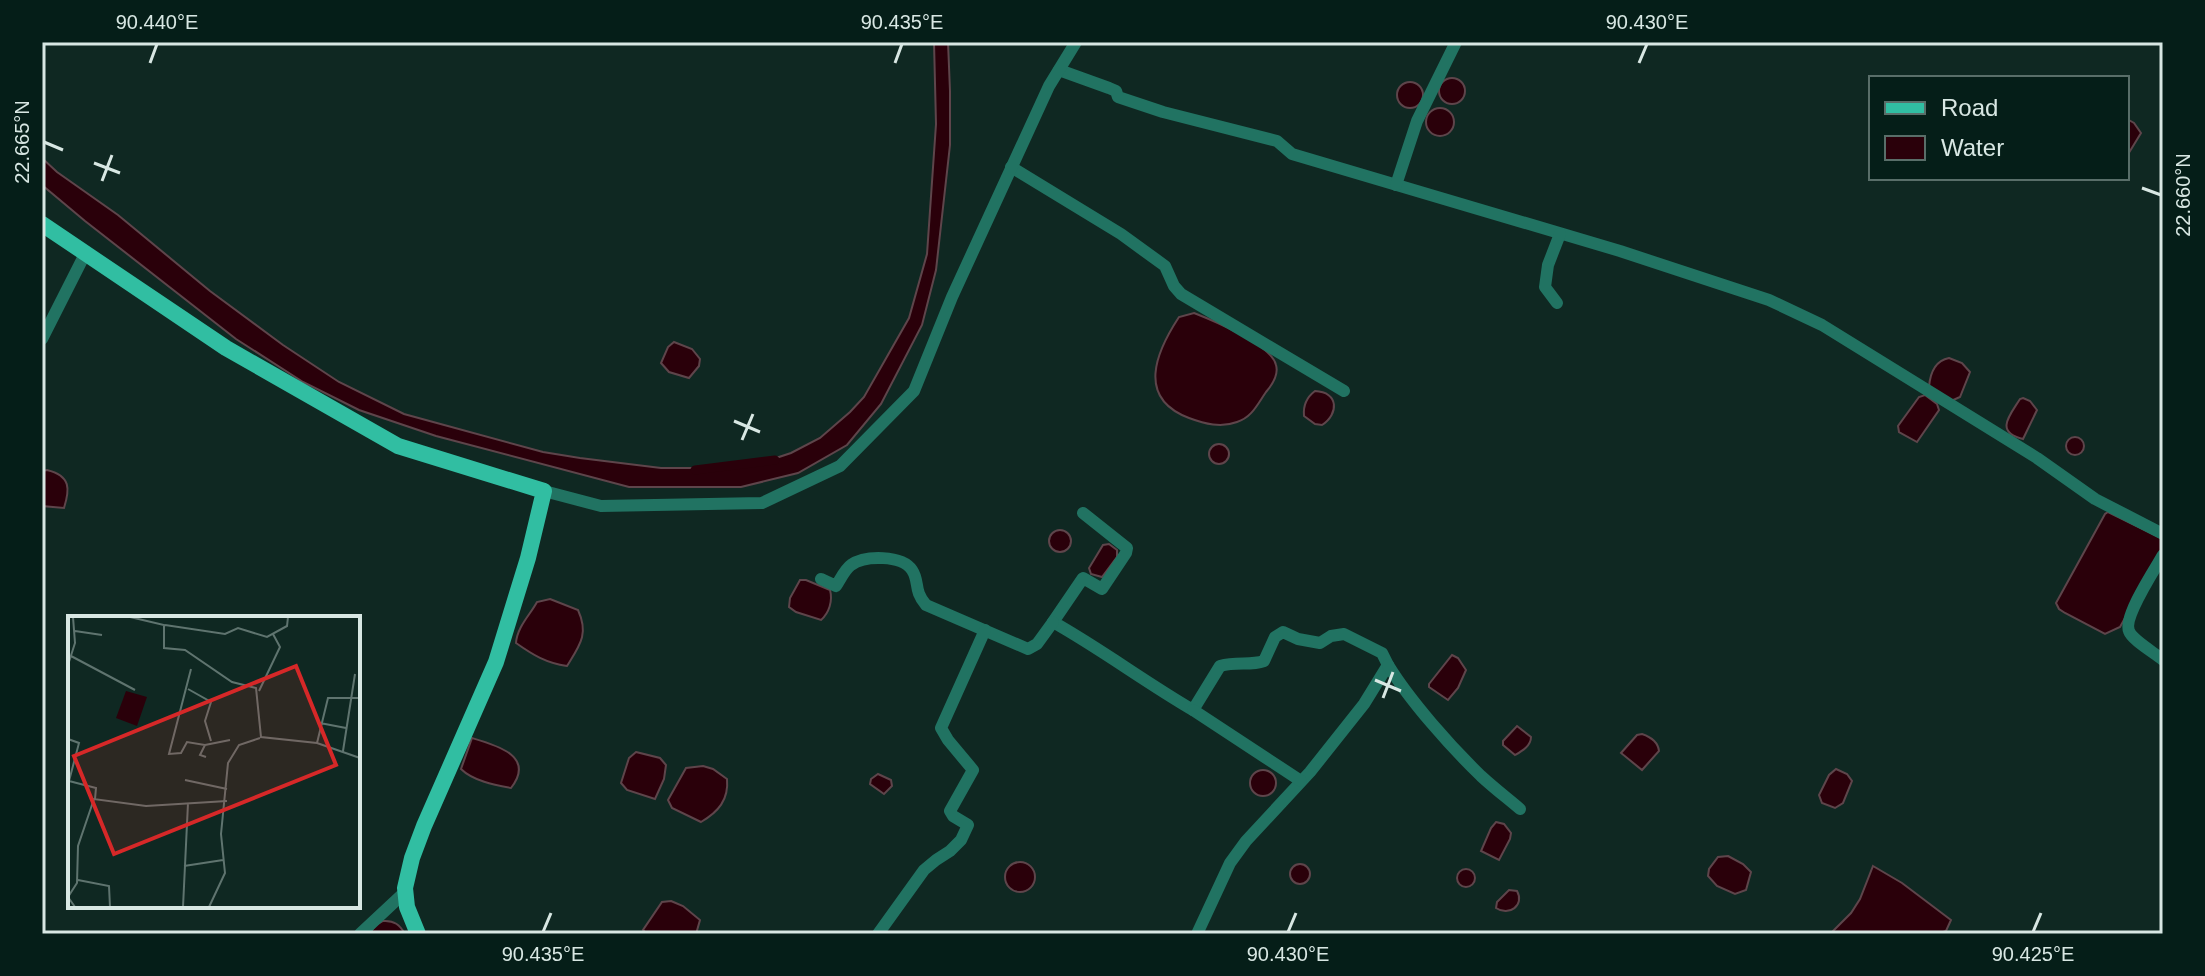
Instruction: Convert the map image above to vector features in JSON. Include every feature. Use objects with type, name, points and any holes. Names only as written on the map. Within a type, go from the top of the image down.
[{"type":"main road","points":[[42,224],[226,348],[398,446],[544,491],[528,558],[496,662],[412,858],[405,892],[407,907],[418,934]]},
{"type":"street","points":[[544,491],[601,506],[762,503],[840,466],[914,391],[952,297],[1011,167],[1049,86],[1076,42]]},
{"type":"street","points":[[1396,185],[1417,121],[1456,42]]},
{"type":"street","points":[[1059,70],[1116,91],[1118,97],[1163,112],[1277,141],[1292,154],[1620,251],[1769,300],[1822,325],[2037,458],[2095,499],[2163,534]]},
{"type":"street","points":[[1011,167],[1121,234],[1165,266],[1181,294],[1344,391]]},
{"type":"street","points":[[1557,303],[1545,287],[1548,265],[1560,234]]},
{"type":"street","points":[[42,339],[85,254]]},
{"type":"street","points":[[821,579],[836,586],[850,565],[872,558],[901,560],[912,569],[918,596],[926,605],[1028,649],[1037,644],[1083,578],[1102,589],[1126,553],[1127,548],[1083,513]]},
{"type":"street","points":[[2163,555],[2128,624],[2130,634],[2163,660]]},
{"type":"street","points":[[1053,622],[1094,645],[1301,781]]},
{"type":"street","points":[[878,934],[924,870],[961,840],[968,825],[950,811],[973,770],[941,728],[985,630]]},
{"type":"street","points":[[1193,710],[1220,666],[1264,661],[1275,637],[1283,632],[1298,639],[1320,643],[1331,636],[1344,634],[1382,653],[1398,682],[1448,740],[1481,776],[1520,809]]},
{"type":"street","points":[[1197,934],[1230,863],[1364,704],[1388,665]]},
{"type":"street","points":[[360,934],[405,892]]},
{"type":"water","points":[[934,42],[948,42],[950,145],[936,270],[922,325],[881,404],[847,445],[798,473],[741,487],[629,487],[436,436],[359,410],[303,382],[236,339],[42,185],[42,158],[283,345],[339,382],[404,414],[543,452],[580,458],[661,468],[755,465],[791,453],[820,438],[850,412],[864,397],[909,318],[927,254],[936,124]]},
{"type":"water","points":[[1452,78],[1461,82],[1465,91],[1461,100],[1452,104],[1443,100],[1439,91],[1443,82]]},
{"type":"water","points":[[1410,82],[1419,86],[1423,95],[1419,104],[1410,108],[1401,104],[1397,95],[1401,86]]},
{"type":"water","points":[[1440,108],[1450,112],[1454,122],[1450,132],[1440,136],[1430,132],[1426,122],[1430,112]]},
{"type":"water","points":[[2129,120],[2141,133],[2129,153]]},
{"type":"water","points":[[1194,313],[1253,342],[1272,357],[1276,365],[1276,376],[1271,386],[1242,420],[1225,425],[1189,418],[1172,409],[1162,399],[1156,386],[1158,359],[1163,345],[1179,317]]},
{"type":"water","points":[[674,342],[692,349],[700,359],[699,366],[689,378],[669,372],[661,363],[668,347]]},
{"type":"water","points":[[1949,358],[1962,363],[1970,372],[1960,397],[1951,401],[1929,387],[1934,369]]},
{"type":"water","points":[[1315,391],[1329,395],[1334,404],[1334,410],[1322,425],[1304,416],[1306,402]]},
{"type":"water","points":[[1925,395],[1937,404],[1939,410],[1917,442],[1899,432],[1898,426],[1919,397]]},
{"type":"water","points":[[2023,398],[2037,410],[2023,439],[2009,432],[2007,422]]},
{"type":"water","points":[[2075,437],[2084,446],[2075,455],[2066,446]]},
{"type":"water","points":[[1219,444],[1226,447],[1229,454],[1226,461],[1219,464],[1212,461],[1209,454],[1212,447]]},
{"type":"water","points":[[42,471],[61,476],[67,484],[64,508],[42,506]]},
{"type":"water","points":[[2108,512],[2161,538],[2163,550],[2120,627],[2105,634],[2065,613],[2056,603]]},
{"type":"water","points":[[1060,530],[1068,533],[1071,541],[1068,549],[1060,552],[1052,549],[1049,541],[1052,533]]},
{"type":"water","points":[[1109,544],[1117,550],[1117,557],[1102,577],[1091,574],[1089,568],[1103,545]]},
{"type":"water","points":[[800,580],[830,590],[830,606],[821,620],[789,607],[790,598]]},
{"type":"water","points":[[550,599],[578,610],[581,618],[582,639],[567,666],[540,658],[516,643],[521,626],[537,602]]},
{"type":"water","points":[[1452,655],[1466,670],[1458,688],[1448,700],[1429,684]]},
{"type":"water","points":[[1517,726],[1531,740],[1515,755],[1503,745],[1503,741]]},
{"type":"water","points":[[1637,735],[1654,740],[1659,751],[1642,770],[1621,753]]},
{"type":"water","points":[[472,738],[501,748],[516,760],[519,768],[511,788],[491,784],[461,769]]},
{"type":"water","points":[[636,752],[660,758],[666,765],[664,779],[655,799],[627,790],[621,783],[629,758]]},
{"type":"water","points":[[703,766],[727,779],[727,786],[721,805],[701,822],[672,808],[668,800],[686,768]]},
{"type":"water","points":[[1836,769],[1847,774],[1852,781],[1843,803],[1835,808],[1822,803],[1819,795],[1829,775]]},
{"type":"water","points":[[1263,770],[1272,774],[1276,783],[1272,792],[1263,796],[1254,792],[1250,783],[1254,774]]},
{"type":"water","points":[[878,774],[891,780],[892,786],[884,794],[870,784]]},
{"type":"water","points":[[1496,822],[1504,824],[1511,833],[1499,860],[1481,851]]},
{"type":"water","points":[[1728,856],[1751,872],[1746,890],[1735,894],[1717,886],[1708,876],[1718,857]]},
{"type":"water","points":[[1020,862],[1030,867],[1035,877],[1030,887],[1020,892],[1010,887],[1005,877],[1010,867]]},
{"type":"water","points":[[1300,864],[1307,867],[1310,874],[1307,881],[1300,884],[1293,881],[1290,874],[1293,867]]},
{"type":"water","points":[[1873,866],[1902,883],[1951,920],[1946,931],[1938,934],[1830,934],[1860,899]]},
{"type":"water","points":[[1466,869],[1475,878],[1466,887],[1457,878]]},
{"type":"water","points":[[1509,890],[1517,891],[1517,905],[1506,911],[1496,908],[1497,902]]},
{"type":"water","points":[[671,901],[700,920],[696,934],[647,934],[643,930],[662,902]]},
{"type":"water","points":[[383,921],[396,924],[405,934],[369,934]]},
{"type":"waterway","points":[[695,470],[775,460]]}]
